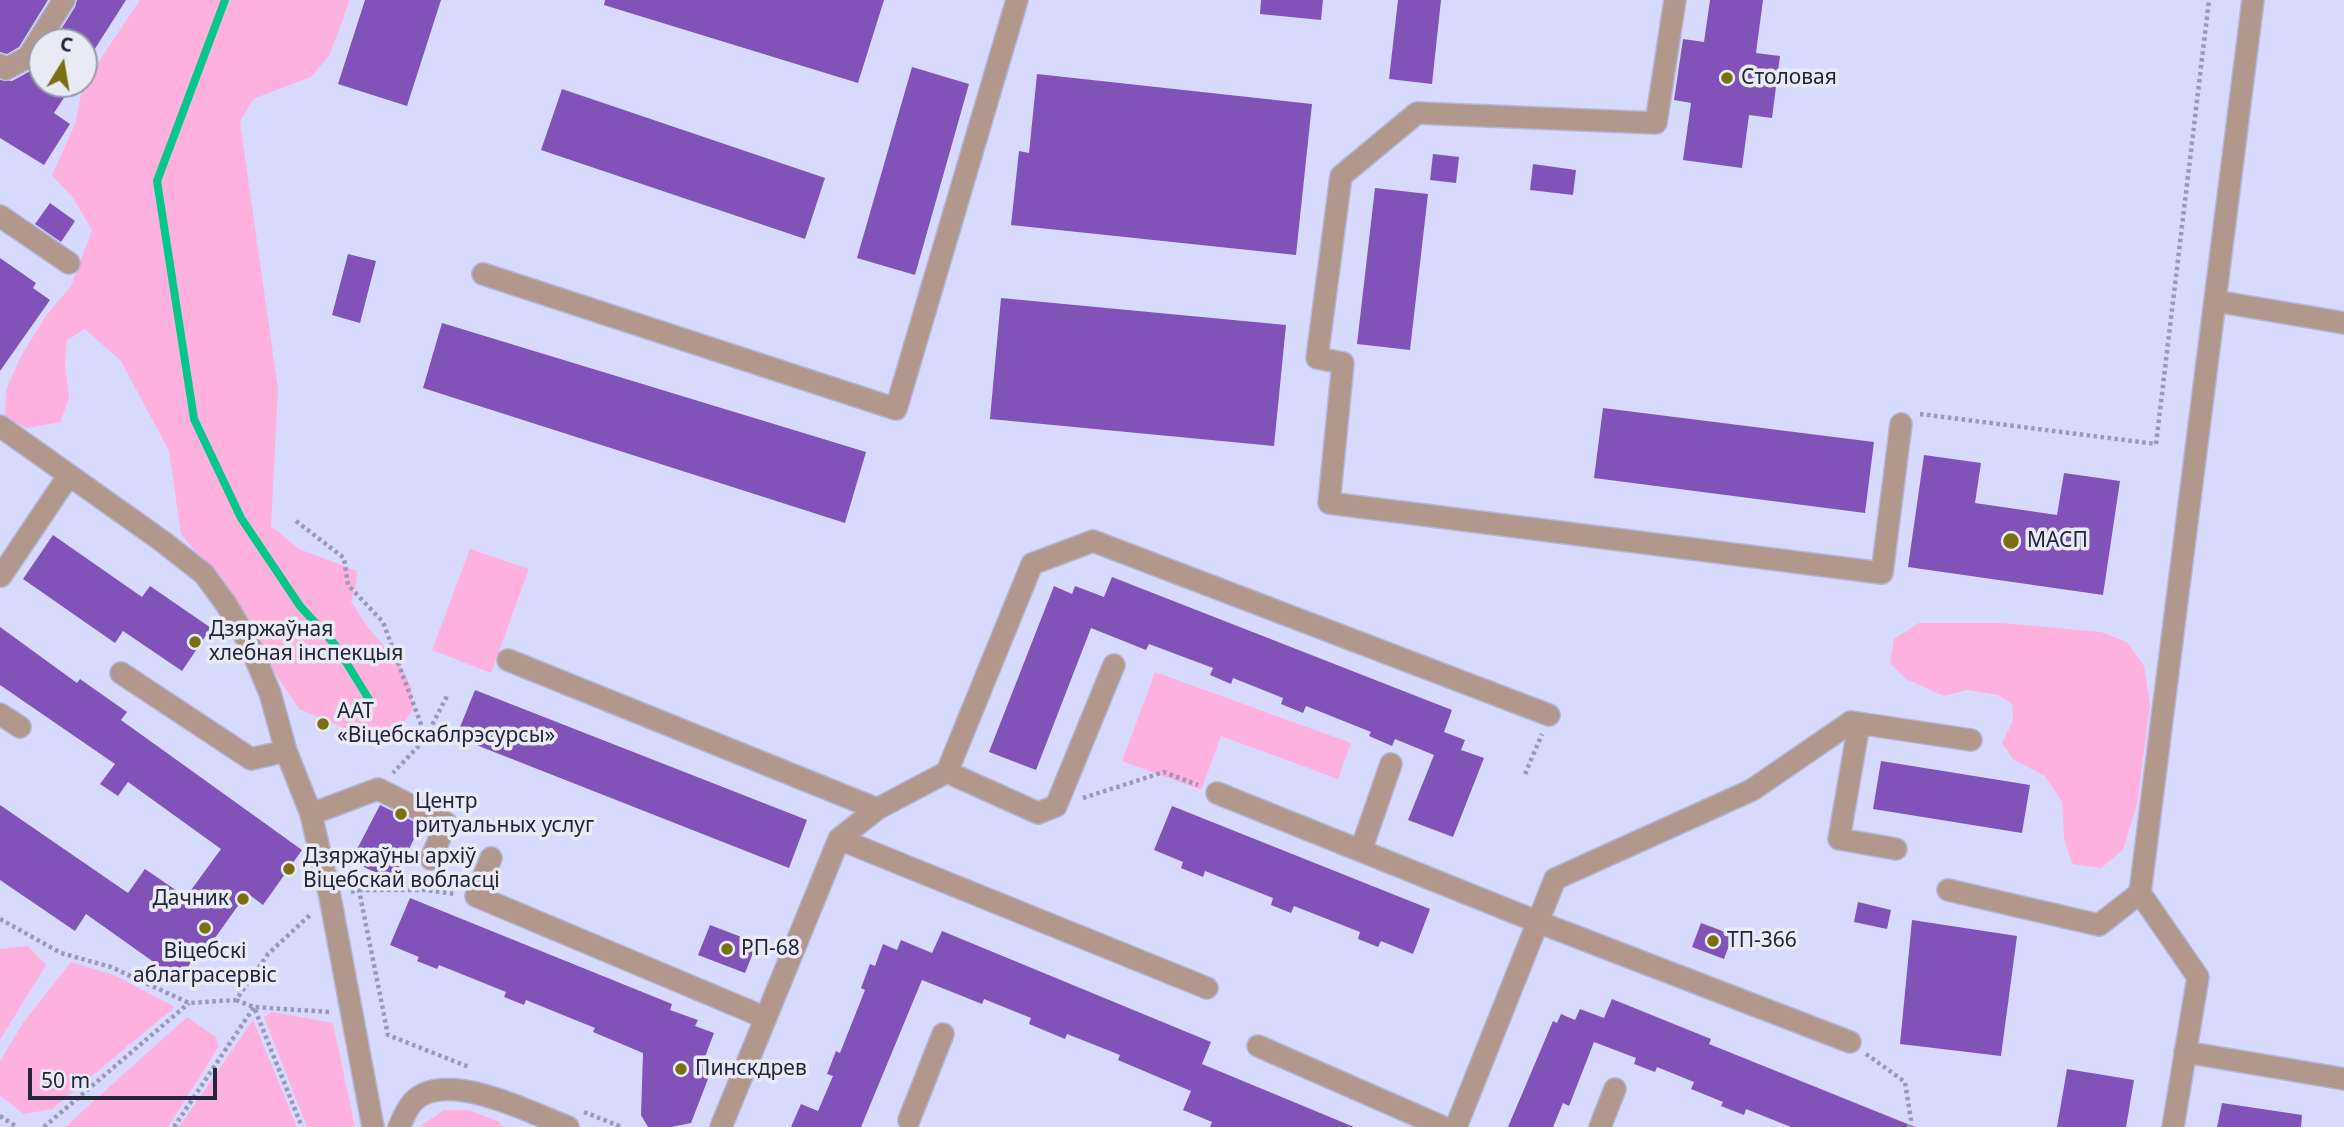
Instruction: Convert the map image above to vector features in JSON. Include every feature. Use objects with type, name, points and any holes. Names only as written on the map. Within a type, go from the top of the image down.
[{"type":"lane","points":[[0,65],[6,69],[28,57],[64,0]]},
{"type":"lane","points":[[483,274],[895,409],[1017,0]]},
{"type":"lane","points":[[1675,0],[1656,123],[1417,113],[1340,176],[1317,358],[1343,363],[1329,503],[1882,573],[1901,424]]},
{"type":"lane","points":[[2173,1127],[2197,977],[2140,893],[2253,0]]},
{"type":"lane","points":[[0,216],[69,263]]},
{"type":"lane","points":[[2215,301],[2344,323]]},
{"type":"lane","points":[[0,426],[204,574],[248,641],[270,693],[286,751],[311,814],[330,897],[373,1127]]},
{"type":"lane","points":[[1,576],[69,475]]},
{"type":"lane","points":[[721,1127],[839,839],[877,809],[947,772],[1032,564],[1093,541],[1547,721]]},
{"type":"lane","points":[[508,660],[877,809]]},
{"type":"lane","points":[[947,772],[1038,813],[1056,806],[1114,665]]},
{"type":"lane","points":[[121,673],[251,759],[286,751]]},
{"type":"lane","points":[[0,713],[20,727]]},
{"type":"lane","points":[[1456,1127],[1555,878],[1752,790],[1851,722],[1971,740]]},
{"type":"lane","points":[[1859,723],[1839,839],[1896,849]]},
{"type":"lane","points":[[1362,850],[1391,764]]},
{"type":"lane","points":[[311,814],[378,789],[446,823],[431,859]]},
{"type":"lane","points":[[1217,793],[1538,922],[1850,1042]]},
{"type":"lane","points":[[839,839],[1207,988]]},
{"type":"lane","points":[[491,858],[476,896],[766,1018]]},
{"type":"lane","points":[[1948,890],[2099,925],[2140,893]]},
{"type":"lane","points":[[914,1125],[943,1034]]},
{"type":"lane","points":[[1258,1046],[1443,1127]]},
{"type":"lane","points":[[2185,1052],[2344,1079]]},
{"type":"lane","points":[[399,1127],[409,1105],[423,1094],[447,1088],[570,1117]]},
{"type":"lane","points":[[1600,1127],[1615,1088]]},
{"type":"path","points":[[1901,424],[1899,412],[2156,444],[2209,0]]},
{"type":"path","points":[[296,521],[344,558],[348,584],[383,622],[426,738]]},
{"type":"path","points":[[378,789],[426,738],[447,696]]},
{"type":"path","points":[[1525,774],[1547,721]]},
{"type":"path","points":[[1056,806],[1164,772],[1217,793]]},
{"type":"path","points":[[359,890],[388,1035]]},
{"type":"path","points":[[236,1000],[268,954],[330,897],[359,890],[425,890],[476,896]]},
{"type":"path","points":[[0,919],[61,953],[111,967],[189,1003],[236,1000],[254,1007],[352,1013],[388,1035],[474,1069]]},
{"type":"path","points":[[44,1127],[189,1003]]},
{"type":"path","points":[[174,1127],[254,1007]]},
{"type":"path","points":[[254,1007],[303,1127]]},
{"type":"path","points":[[1850,1042],[1905,1083],[1911,1120],[1909,1127]]},
{"type":"path","points":[[0,1116],[17,1127]]},
{"type":"path","points":[[570,1117],[622,1127]]},
{"type":"shaded area","points":[[140,0],[350,0],[329,56],[311,77],[253,99],[240,122],[278,389],[271,526],[299,549],[357,571],[351,601],[369,629],[398,662],[411,686],[413,708],[402,727],[381,733],[347,729],[299,709],[275,673],[231,595],[181,534],[169,451],[121,361],[85,329],[67,340],[65,364],[69,398],[60,422],[27,428],[5,418],[6,390],[21,356],[45,317],[71,286],[92,230],[73,198],[52,175],[75,124],[80,98],[98,98],[98,63]]},
{"type":"shaded area","points":[[470,549],[529,569],[491,673],[432,650]]},
{"type":"shaded area","points":[[1919,623],[2001,623],[2101,632],[2127,642],[2144,666],[2150,706],[2137,804],[2123,850],[2101,868],[2072,864],[2064,838],[2062,802],[2045,776],[2014,760],[2002,743],[2013,721],[2012,704],[1998,695],[1967,690],[1944,696],[1906,679],[1890,663],[1894,639]]},
{"type":"shaded area","points":[[1155,672],[1351,743],[1338,779],[1221,736],[1201,790],[1122,761]]},
{"type":"shaded area","points":[[28,946],[46,965],[0,1040],[0,949]]},
{"type":"shaded area","points":[[71,962],[114,975],[175,1007],[52,1109],[24,1114],[0,1096],[0,1061],[23,1023]]},
{"type":"shaded area","points":[[272,1012],[333,1023],[355,1127],[307,1127],[264,1017]]},
{"type":"shaded area","points":[[187,1017],[216,1037],[219,1046],[168,1127],[65,1127]]},
{"type":"shaded area","points":[[253,1020],[297,1127],[179,1127]]},
{"type":"shaded area","points":[[444,1110],[469,1110],[500,1122],[502,1127],[419,1127]]},
{"type":"building","points":[[0,0],[48,0],[31,28],[28,28],[19,47],[7,54],[0,52]]},
{"type":"building","points":[[77,0],[126,0],[98,44],[98,28],[62,28]]},
{"type":"building","points":[[365,0],[441,0],[407,106],[338,84]]},
{"type":"building","points":[[605,0],[884,0],[858,83],[604,5]]},
{"type":"building","points":[[1261,0],[1323,0],[1321,20],[1260,14]]},
{"type":"building","points":[[1398,0],[1441,0],[1432,84],[1389,79]]},
{"type":"building","name":"Столовая","points":[[1710,0],[1763,0],[1756,53],[1780,56],[1772,118],[1749,115],[1742,168],[1683,160],[1691,103],[1674,100],[1683,39],[1704,42]]},
{"type":"building","points":[[912,67],[969,84],[915,275],[857,258]]},
{"type":"building","points":[[28,72],[28,98],[64,98],[54,113],[70,124],[44,165],[0,138],[0,80],[12,81]]},
{"type":"building","points":[[1037,74],[1312,104],[1296,255],[1011,225],[1019,151],[1029,153]]},
{"type":"building","points":[[562,89],[825,178],[805,239],[541,150]]},
{"type":"building","points":[[1433,154],[1459,157],[1456,183],[1430,180]]},
{"type":"building","points":[[1533,164],[1576,170],[1573,195],[1530,190]]},
{"type":"building","points":[[1375,188],[1428,194],[1410,350],[1357,344]]},
{"type":"building","points":[[50,203],[75,221],[61,242],[35,224]]},
{"type":"building","points":[[348,254],[376,261],[360,323],[332,315]]},
{"type":"building","points":[[0,258],[36,283],[33,288],[50,300],[0,371]]},
{"type":"building","points":[[1001,298],[1286,325],[1274,446],[990,419]]},
{"type":"building","points":[[442,323],[866,452],[845,523],[423,388]]},
{"type":"building","points":[[1603,408],[1874,442],[1865,513],[1594,478]]},
{"type":"building","name":"МАСП","points":[[1924,455],[1981,463],[1975,503],[2057,515],[2064,473],[2120,481],[2103,595],[1908,567]]},
{"type":"building","points":[[53,535],[142,597],[150,586],[211,628],[182,671],[123,631],[115,643],[23,579]]},
{"type":"building","points":[[1112,577],[1452,710],[1444,732],[1465,740],[1461,750],[1484,758],[1453,837],[1408,820],[1434,755],[1395,739],[1392,746],[1369,736],[1371,732],[1306,706],[1303,713],[1281,704],[1283,698],[1233,678],[1231,684],[1210,675],[1213,668],[1149,644],[1146,650],[1091,628],[1036,770],[989,752],[1054,586],[1072,594],[1075,586],[1104,597]]},
{"type":"building","points":[[0,627],[77,683],[80,679],[127,712],[121,720],[302,850],[263,905],[247,893],[200,959],[196,955],[179,980],[86,914],[75,931],[0,880],[0,805],[128,893],[145,869],[186,897],[221,849],[128,782],[118,796],[100,784],[115,764],[0,685]]},
{"type":"building","points":[[475,690],[807,820],[789,868],[456,737]]},
{"type":"building","points":[[1881,761],[2030,785],[2022,833],[1873,809]]},
{"type":"building","points":[[380,805],[421,825],[393,881],[364,867],[356,851]]},
{"type":"building","points":[[1172,806],[1430,909],[1413,954],[1381,941],[1378,947],[1358,939],[1360,932],[1294,906],[1291,913],[1271,905],[1273,898],[1205,871],[1203,877],[1181,868],[1183,862],[1154,850]]},
{"type":"building","points":[[410,898],[672,1004],[670,1010],[698,1020],[695,1026],[714,1033],[703,1062],[713,1066],[691,1123],[671,1127],[648,1127],[641,1115],[643,1053],[593,1032],[595,1028],[526,1000],[524,1005],[504,997],[506,992],[439,965],[437,969],[417,961],[419,957],[390,945]]},
{"type":"building","points":[[1858,902],[1891,910],[1887,929],[1854,922]]},
{"type":"building","points":[[1912,920],[2017,936],[2001,1056],[1900,1044]]},
{"type":"building","name":"ТП-366","points":[[1701,923],[1733,935],[1724,959],[1692,947]]},
{"type":"building","name":"РП-68","points":[[710,925],[757,943],[745,973],[698,955]]},
{"type":"building","points":[[942,931],[1211,1042],[1202,1064],[1354,1127],[1210,1127],[1212,1122],[1183,1110],[1191,1091],[1118,1060],[1120,1055],[1067,1034],[1065,1039],[1029,1024],[1031,1018],[984,999],[982,1004],[922,980],[861,1127],[791,1127],[801,1104],[818,1111],[833,1076],[827,1074],[836,1051],[840,1053],[865,990],[861,988],[870,964],[875,966],[883,944],[897,950],[901,940],[932,953]]},
{"type":"building","points":[[1612,999],[1711,1039],[1709,1044],[1915,1127],[1791,1127],[1746,1109],[1744,1115],[1721,1106],[1723,1102],[1691,1089],[1694,1082],[1657,1067],[1655,1072],[1634,1064],[1636,1058],[1594,1042],[1569,1106],[1563,1103],[1553,1127],[1508,1127],[1553,1021],[1557,1023],[1561,1014],[1575,1020],[1580,1009],[1604,1018]]},
{"type":"building","points":[[2067,1069],[2134,1080],[2126,1127],[2057,1127]]},
{"type":"building","points":[[2222,1103],[2302,1115],[2301,1127],[2217,1127]]},
{"type":"waterway","points":[[225,0],[157,181],[194,419],[241,518],[300,606],[336,646],[370,701]]},
{"type":"place","name":"Столовая","points":[[1727,78]]},
{"type":"place","name":"МАСП","points":[[2011,541]]},
{"type":"place","name":"Дзяржаўная хлебная інспекцыя","points":[[195,642]]},
{"type":"place","name":"ААТ «Віцебскаблрэсурсы»","points":[[323,724]]},
{"type":"place","name":"Центр ритуальных услуг","points":[[401,814]]},
{"type":"place","name":"Дзяржаўны архіў Віцебскай вобласці","points":[[289,869]]},
{"type":"place","name":"Дачник","points":[[243,899]]},
{"type":"place","name":"Віцебскі аблаграсервіс","points":[[205,928]]},
{"type":"place","name":"ТП-366","points":[[1713,941]]},
{"type":"place","name":"РП-68","points":[[727,949]]},
{"type":"place","name":"Пинскдрев","points":[[681,1069]]}]
